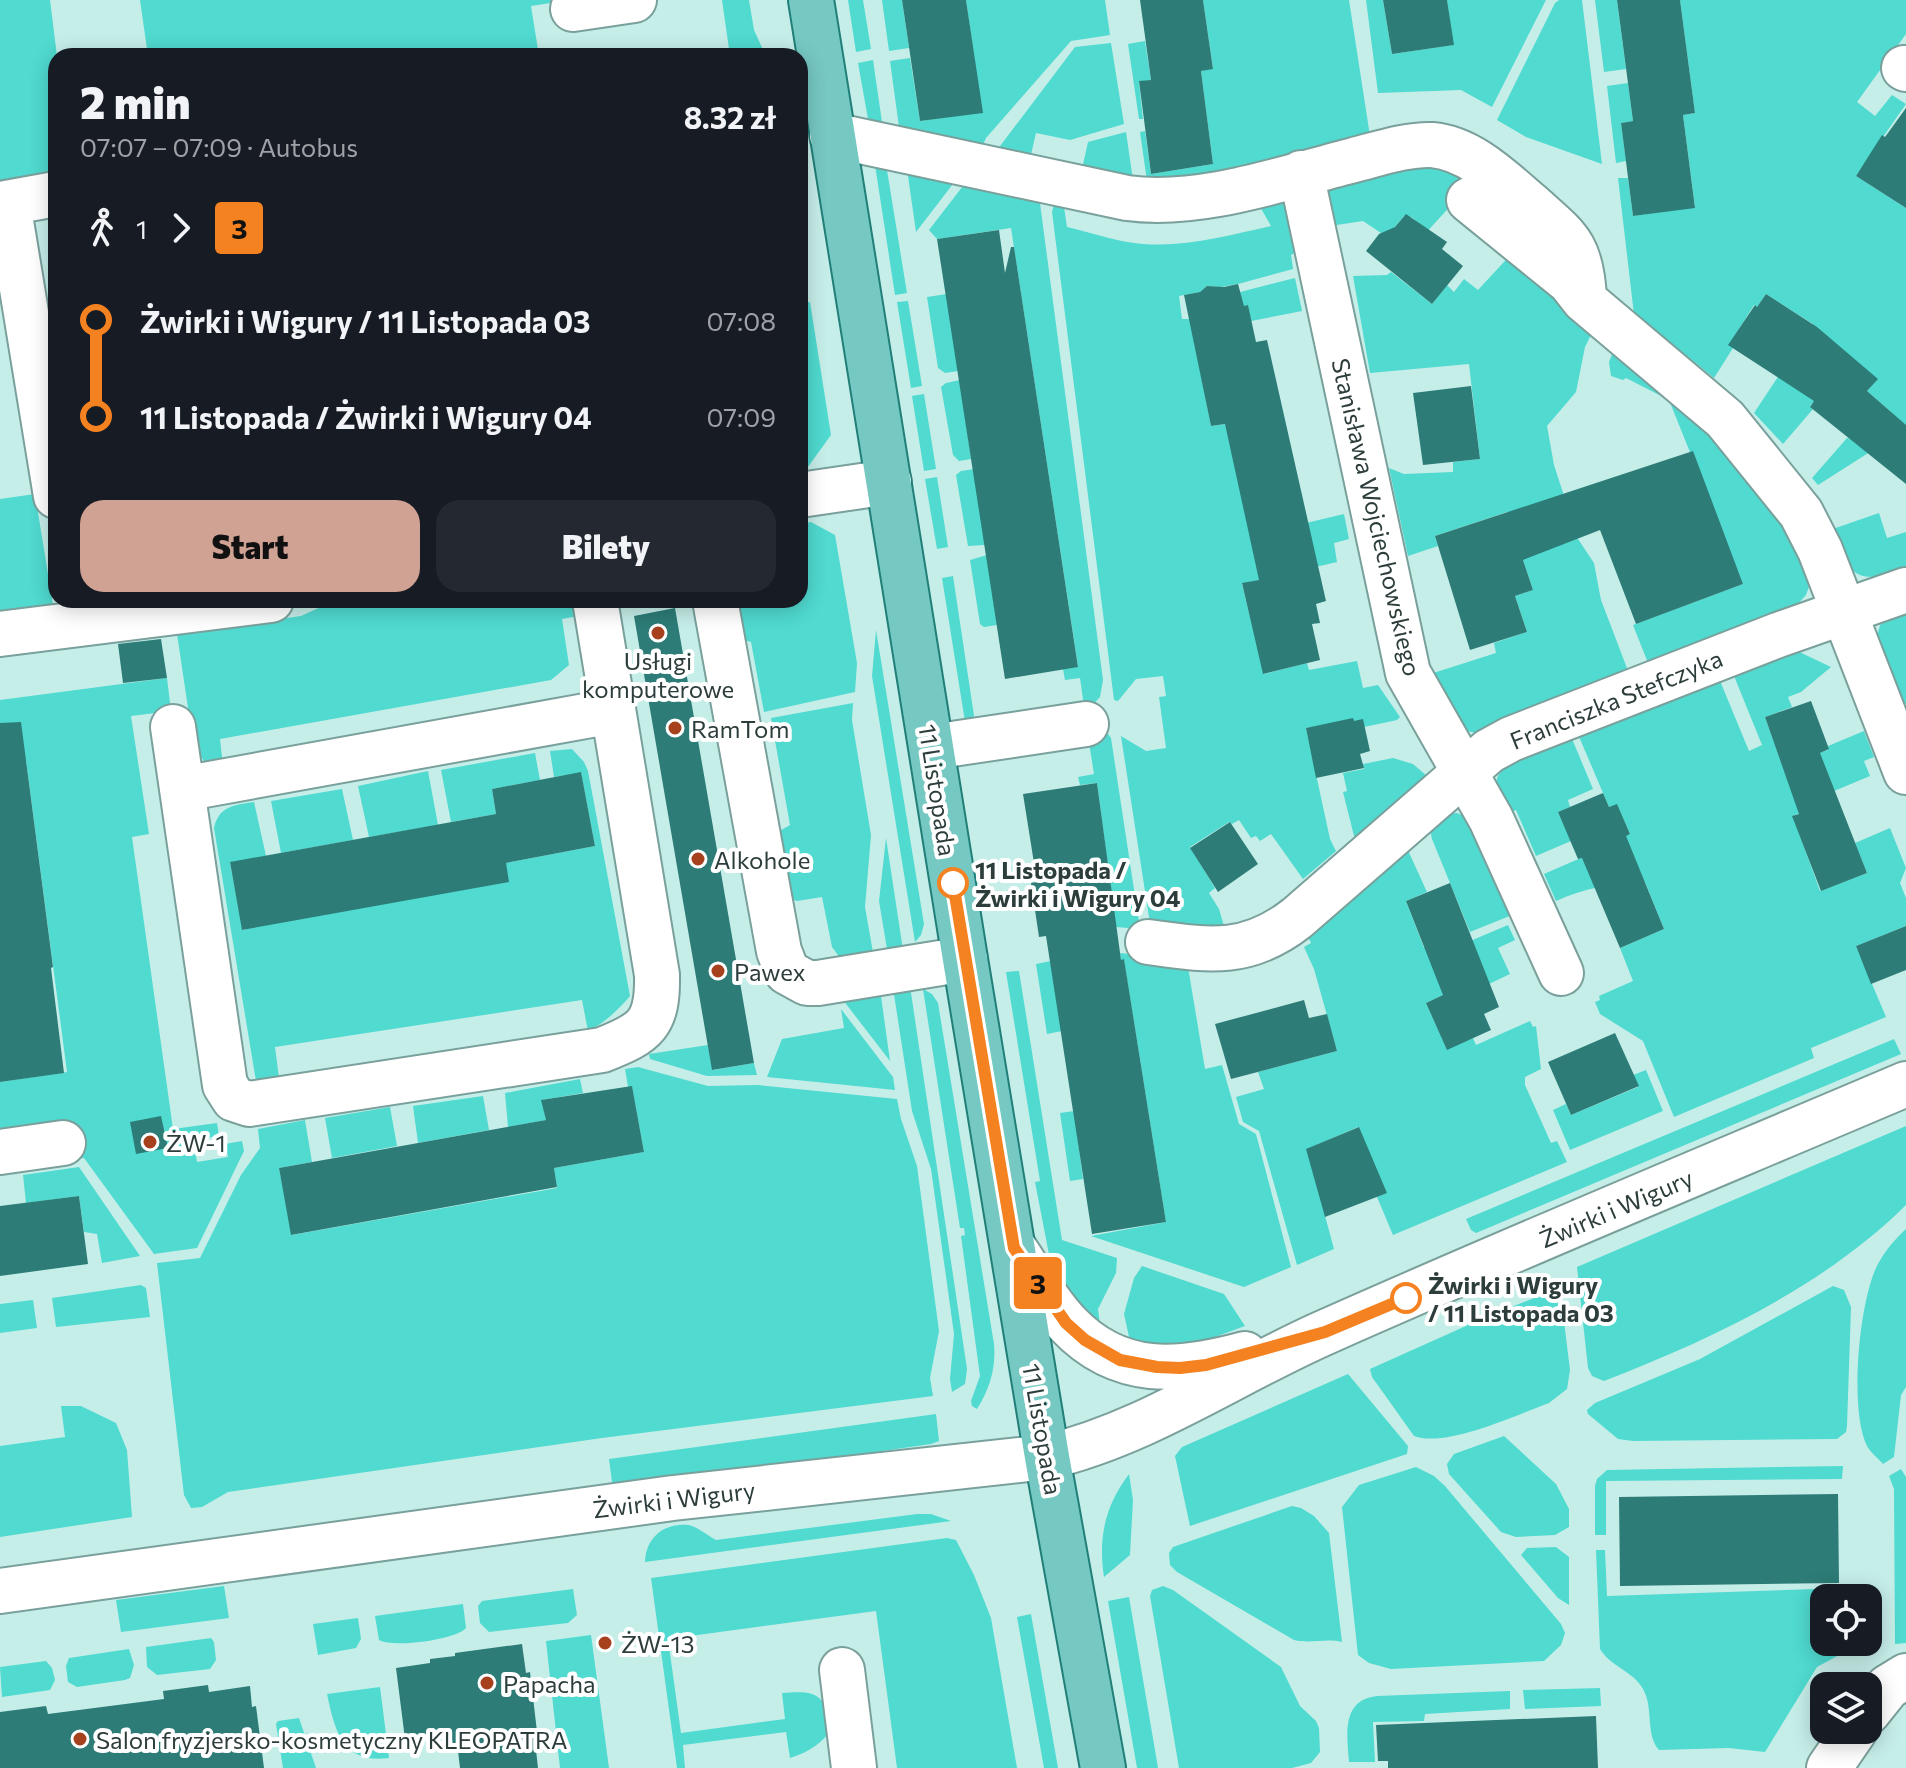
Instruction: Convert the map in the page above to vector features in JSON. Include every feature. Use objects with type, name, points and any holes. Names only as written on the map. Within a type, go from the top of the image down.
[{"type":"main road","name":"11 Listopada","points":[[811,0],[812,86],[832,135],[1047,1457],[1103,1768]]},
{"type":"street","points":[[573,9],[634,0]]},
{"type":"street","points":[[832,135],[1153,202],[1200,196],[1388,151],[1432,145],[1467,156],[1502,180],[1568,238],[1583,273],[1584,300]]},
{"type":"street","name":"Stanisława Wojciechowskiego","points":[[1301,173],[1408,673],[1491,819],[1561,973]]},
{"type":"street","points":[[48,195],[4,203],[48,451]]},
{"type":"street","points":[[1469,200],[1570,282],[1584,300],[1702,398],[1754,452],[1801,513],[1820,550],[1906,772]]},
{"type":"street","points":[[808,494],[889,482]]},
{"type":"street","name":"Franciszka Stefczyka","points":[[1148,942],[1231,949],[1270,937],[1297,918],[1489,751],[1511,739],[1844,610],[1906,590]]},
{"type":"street","points":[[0,634],[207,608]]},
{"type":"street","points":[[173,727],[225,1085],[234,1099],[249,1104],[602,1050],[641,1031],[654,1016],[657,975],[596,608]]},
{"type":"street","points":[[716,608],[776,935],[787,972],[807,983],[818,983],[965,959]]},
{"type":"street","points":[[182,789],[613,711]]},
{"type":"street","points":[[932,747],[1086,724]]},
{"type":"street","name":"Żwirki i Wigury","points":[[0,1591],[673,1498],[1047,1457],[1092,1445],[1182,1405],[1325,1332],[1906,1084]]},
{"type":"street","points":[[0,1152],[63,1143]]},
{"type":"street","name":"Żwirki i Wigury","points":[[1014,1248],[1066,1323],[1085,1340],[1120,1360],[1157,1367],[1206,1365],[1325,1332]]},
{"type":"street","points":[[842,1670],[854,1768]]},
{"type":"street","points":[[1882,1694],[1906,1676]]},
{"type":"street","points":[[1829,1768],[1845,1744]]},
{"type":"shaded area","points":[[0,0],[50,0],[56,48],[48,48],[48,174],[0,181]]},
{"type":"shaded area","points":[[140,0],[570,0],[531,6],[538,48],[147,48]]},
{"type":"shaded area","points":[[722,0],[749,0],[754,30],[762,48],[729,48]]},
{"type":"shaded area","points":[[848,0],[863,0],[871,49],[856,52]]},
{"type":"shaded area","points":[[882,0],[902,0],[909,48],[889,51]]},
{"type":"shaded area","points":[[966,0],[1105,0],[1110,35],[1071,41],[986,138],[982,147],[899,127],[890,61],[910,58],[920,121],[982,112]]},
{"type":"shaded area","points":[[1203,0],[1349,0],[1370,136],[1211,176],[1147,181],[1140,132],[1145,131],[1151,174],[1213,164],[1201,71],[1213,68]]},
{"type":"shaded area","points":[[1366,0],[1383,0],[1392,54],[1453,45],[1447,0],[1546,0],[1492,107],[1461,90],[1378,93]]},
{"type":"shaded area","points":[[1559,0],[1582,0],[1602,164],[1526,137],[1497,120]]},
{"type":"shaded area","points":[[1595,0],[1617,0],[1626,69],[1604,72]]},
{"type":"shaded area","points":[[1680,0],[1906,0],[1906,34],[1857,102],[1875,116],[1892,95],[1906,104],[1856,176],[1906,208],[1906,429],[1818,485],[1812,478],[1847,438],[1891,412],[1867,391],[1877,379],[1854,359],[1810,406],[1813,409],[1783,444],[1754,413],[1813,324],[1766,294],[1757,307],[1754,305],[1729,345],[1733,348],[1714,378],[1687,356],[1682,363],[1635,323],[1618,178],[1628,178],[1633,216],[1695,207],[1683,115],[1695,113]]},
{"type":"shaded area","points":[[1145,41],[1151,80],[1139,82],[1143,119],[1139,119],[1128,44]]},
{"type":"shaded area","points":[[1111,43],[1124,124],[1070,140],[1036,133],[1030,159],[997,150],[1075,47]]},
{"type":"shaded area","points":[[873,60],[883,129],[868,119],[858,63]]},
{"type":"shaded area","points":[[1628,83],[1633,121],[1621,123],[1626,161],[1616,163],[1607,86]]},
{"type":"shaded area","points":[[1126,132],[1133,180],[1082,169],[1088,142]]},
{"type":"shaded area","points":[[1388,161],[1469,169],[1455,201],[1424,235],[1417,222],[1408,216],[1404,216],[1390,233],[1381,233],[1363,221],[1330,226],[1329,189]]},
{"type":"shaded area","points":[[886,164],[907,293],[895,295],[875,165]]},
{"type":"shaded area","points":[[907,169],[956,180],[916,232]]},
{"type":"shaded area","points":[[966,182],[1038,188],[1103,680],[1100,697],[1085,713],[1080,678],[1065,680],[1063,669],[1078,666],[1011,228],[937,239],[929,230]]},
{"type":"shaded area","points":[[1062,194],[1067,227],[1117,240],[1152,244],[1203,240],[1271,226],[1259,205],[1281,202],[1287,207],[1302,249],[1291,255],[1293,269],[1238,284],[1207,286],[1200,292],[1179,296],[1182,319],[1190,319],[1211,426],[1226,424],[1311,537],[1306,523],[1344,514],[1349,539],[1334,543],[1337,562],[1242,584],[1264,674],[1307,663],[1309,670],[1357,661],[1363,688],[1378,685],[1400,717],[1364,727],[1354,721],[1306,728],[1330,839],[1336,851],[1303,879],[1271,834],[1260,841],[1256,836],[1251,838],[1239,820],[1232,824],[1229,822],[1190,847],[1215,888],[1209,893],[1219,909],[1224,926],[1151,930],[1121,736],[1146,751],[1166,748],[1159,697],[1166,696],[1163,676],[1136,679],[1118,701],[1114,700],[1052,212]]},
{"type":"shaded area","points":[[1515,250],[1592,333],[1585,347],[1576,392],[1547,426],[1554,465],[1578,539],[1594,563],[1601,600],[1630,676],[1477,733],[1460,730],[1427,675],[1496,653],[1494,643],[1527,632],[1515,596],[1533,590],[1507,512],[1435,536],[1438,546],[1408,556],[1389,468],[1404,474],[1453,472],[1453,462],[1480,459],[1469,364],[1370,373],[1353,276],[1387,275],[1391,272],[1432,304],[1447,285],[1454,292],[1464,279],[1478,290]]},
{"type":"shaded area","points":[[1295,278],[1302,311],[1251,321],[1248,306],[1242,306],[1240,292]]},
{"type":"shaded area","points":[[947,294],[958,371],[945,373],[938,368],[927,297]]},
{"type":"shaded area","points":[[908,301],[922,386],[911,388],[897,302]]},
{"type":"shaded area","points":[[808,302],[831,435],[808,467]]},
{"type":"shaded area","points":[[1613,352],[1705,419],[1783,509],[1811,581],[1806,595],[1795,607],[1650,668],[1633,625],[1743,584],[1669,400],[1626,378],[1611,376],[1609,362]]},
{"type":"shaded area","points":[[960,380],[971,459],[959,461],[953,455],[941,387]]},
{"type":"shaded area","points":[[924,394],[936,469],[924,471],[912,396]]},
{"type":"shaded area","points":[[974,469],[985,545],[968,546],[956,475]]},
{"type":"shaded area","points":[[937,477],[948,547],[937,549],[925,479]]},
{"type":"shaded area","points":[[35,494],[48,574],[48,606],[0,611],[0,499]]},
{"type":"shaded area","points":[[1879,513],[1887,538],[1906,532],[1906,571],[1865,576],[1849,567],[1827,531]]},
{"type":"shaded area","points":[[808,523],[835,535],[857,663],[855,692],[764,712],[751,642],[733,637],[728,608],[808,608]]},
{"type":"shaded area","points":[[987,555],[997,625],[984,627],[980,624],[970,560]]},
{"type":"shaded area","points":[[953,576],[976,729],[966,728],[942,578]]},
{"type":"shaded area","points":[[1906,606],[1906,704],[1898,708],[1881,663],[1877,639],[1884,620]]},
{"type":"shaded area","points":[[318,608],[576,608],[578,616],[562,619],[569,665],[551,680],[220,739],[223,766],[204,761],[194,748],[177,634],[301,616]]},
{"type":"shaded area","points":[[876,630],[924,924],[915,942],[872,676]]},
{"type":"shaded area","points":[[1791,648],[1831,667],[1801,692],[1788,697],[1792,707],[1765,717],[1788,781],[1802,759],[1828,750],[1828,746],[1864,731],[1874,757],[1864,761],[1870,776],[1815,799],[1817,806],[1793,816],[1820,891],[1867,873],[1855,843],[1890,828],[1906,868],[1900,883],[1906,898],[1906,926],[1856,946],[1886,1017],[1811,1048],[1814,1058],[1674,1117],[1643,1041],[1600,1014],[1595,1002],[1600,1000],[1599,996],[1633,981],[1620,948],[1664,929],[1645,882],[1599,887],[1556,901],[1544,874],[1630,834],[1617,805],[1609,807],[1577,732],[1718,676],[1749,751],[1762,745],[1732,671]]},
{"type":"shaded area","points":[[167,678],[171,711],[131,716],[149,834],[132,837],[173,1129],[217,1123],[219,1136],[193,1140],[197,1162],[228,1157],[225,1144],[242,1141],[244,1151],[197,1248],[154,1254],[84,1158],[69,1159],[0,1130],[0,1082],[67,1072],[26,760],[0,763],[0,700]]},
{"type":"shaded area","points":[[853,703],[852,720],[871,835],[865,907],[874,958],[841,959],[832,947],[822,897],[791,899],[774,834],[790,825],[771,718]]},
{"type":"shaded area","points":[[1108,734],[1140,929],[1116,927],[1097,783],[1080,785],[1078,777],[1094,774],[1088,736]]},
{"type":"shaded area","points":[[1570,734],[1593,789],[1568,800],[1570,807],[1558,812],[1571,841],[1536,856],[1516,810],[1505,815],[1496,788],[1498,776],[1514,760]]},
{"type":"shaded area","points":[[572,749],[588,771],[630,996],[620,1007],[588,1031],[582,1000],[275,1047],[279,1078],[256,1081],[214,828],[220,815],[234,806],[254,802],[266,856],[230,863],[243,930],[506,863],[595,846],[581,773],[554,777],[550,751]]},
{"type":"shaded area","points":[[535,753],[540,780],[492,789],[496,814],[451,822],[441,770]]},
{"type":"shaded area","points":[[1393,758],[1413,764],[1427,776],[1361,842],[1354,836],[1343,792],[1347,791],[1343,773],[1364,769],[1363,764]]},
{"type":"shaded area","points":[[428,771],[438,825],[369,837],[358,786]]},
{"type":"shaded area","points":[[342,789],[353,840],[281,853],[271,801]]},
{"type":"shaded area","points":[[1457,813],[1471,819],[1517,913],[1470,932],[1429,825],[1447,814]]},
{"type":"shaded area","points":[[886,838],[903,950],[888,955],[879,901]]},
{"type":"shaded area","points":[[1406,846],[1427,892],[1406,901],[1424,948],[1451,938],[1456,947],[1508,925],[1515,940],[1498,948],[1510,974],[1489,984],[1469,983],[1426,1003],[1447,1049],[1473,1038],[1476,1045],[1530,1021],[1533,1027],[1536,1026],[1541,1069],[1525,1077],[1525,1085],[1551,1143],[1557,1141],[1567,1162],[1393,1235],[1377,1197],[1358,1127],[1307,1149],[1334,1249],[1297,1265],[1259,1131],[1243,1122],[1236,1097],[1264,1089],[1258,1072],[1337,1051],[1314,969],[1304,947],[1311,943],[1306,932]]},
{"type":"shaded area","points":[[1120,953],[1187,961],[1205,1069],[1222,1065],[1239,1124],[1256,1134],[1291,1267],[1244,1287],[1091,1236],[1166,1222],[1124,960],[1121,960]]},
{"type":"shaded area","points":[[1051,961],[1062,1031],[1047,1034],[1036,964]]},
{"type":"shaded area","points":[[1019,971],[1062,1240],[1117,1258],[1116,1273],[1098,1309],[1101,1333],[1052,1270],[1035,1182],[1040,1181],[1006,972]]},
{"type":"shaded area","points":[[910,986],[967,1369],[965,1384],[952,1392],[950,1379],[954,1334],[931,1169],[912,1111],[893,988]]},
{"type":"shaded area","points":[[880,989],[890,1061],[843,1000]]},
{"type":"shaded area","points":[[923,989],[932,994],[938,1003],[994,1344],[991,1378],[977,1409],[971,1401],[980,1376],[961,1236],[965,1235],[964,1228],[960,1228]]},
{"type":"shaded area","points":[[841,1009],[893,1077],[895,1090],[767,1077],[782,1039],[844,1028]]},
{"type":"shaded area","points":[[1894,1039],[1901,1054],[1476,1233],[1466,1219]]},
{"type":"shaded area","points":[[708,1045],[713,1070],[754,1063],[757,1075],[707,1076],[650,1059],[649,1054]]},
{"type":"shaded area","points":[[638,1067],[708,1086],[758,1085],[897,1099],[917,1166],[939,1331],[930,1378],[933,1396],[602,1438],[228,1492],[202,1507],[191,1508],[184,1495],[157,1263],[200,1258],[241,1175],[260,1148],[258,1129],[305,1120],[312,1162],[279,1168],[292,1235],[557,1188],[554,1168],[644,1152],[632,1087],[628,1087],[625,1069]]},
{"type":"shaded area","points":[[1646,1070],[1663,1111],[1570,1150],[1553,1110],[1566,1104],[1571,1115],[1638,1087],[1633,1075]]},
{"type":"shaded area","points":[[580,1079],[583,1093],[542,1100],[546,1120],[508,1127],[505,1093]]},
{"type":"shaded area","points":[[483,1096],[489,1130],[418,1143],[413,1106]]},
{"type":"shaded area","points":[[390,1107],[397,1146],[332,1158],[325,1118]]},
{"type":"shaded area","points":[[1074,1111],[1083,1179],[1070,1181],[1060,1113]]},
{"type":"shaded area","points":[[1906,1126],[1906,1205],[1874,1234],[1802,1286],[1725,1328],[1604,1381],[1592,1376],[1588,1368],[1577,1267]]},
{"type":"shaded area","points":[[79,1167],[140,1256],[102,1263],[97,1234],[84,1232],[79,1196],[26,1203],[23,1175]]},
{"type":"shaded area","points":[[1906,1229],[1906,1387],[1901,1395],[1894,1457],[1883,1464],[1868,1448],[1862,1430],[1858,1408],[1858,1357],[1865,1306],[1876,1268],[1889,1247]]},
{"type":"shaded area","points":[[1142,1266],[1224,1294],[1245,1326],[1188,1347],[1131,1346],[1124,1314],[1134,1278]]},
{"type":"shaded area","points":[[141,1285],[146,1288],[150,1317],[56,1327],[52,1298]]},
{"type":"shaded area","points":[[1833,1286],[1844,1290],[1851,1307],[1847,1426],[1846,1432],[1837,1439],[1633,1441],[1618,1439],[1588,1414],[1587,1410],[1595,1403],[1700,1359]]},
{"type":"shaded area","points":[[1547,1293],[1562,1305],[1570,1370],[1567,1389],[1549,1403],[1462,1434],[1428,1439],[1414,1436],[1372,1377],[1370,1369]]},
{"type":"shaded area","points":[[33,1300],[37,1328],[0,1333],[0,1304]]},
{"type":"shaded area","points":[[1348,1374],[1408,1446],[1407,1454],[1190,1526],[1175,1456],[1182,1447]]},
{"type":"shaded area","points":[[61,1406],[81,1406],[116,1423],[127,1450],[132,1517],[0,1537],[0,1446],[65,1437]]},
{"type":"shaded area","points":[[936,1414],[939,1441],[931,1444],[613,1490],[609,1459]]},
{"type":"shaded area","points":[[1504,1436],[1556,1484],[1569,1509],[1569,1527],[1555,1535],[1516,1537],[1501,1532],[1449,1474],[1447,1464],[1454,1454]]},
{"type":"shaded area","points":[[1843,1466],[1842,1479],[1606,1481],[1606,1535],[1595,1535],[1595,1486],[1597,1479],[1607,1470]]},
{"type":"shaded area","points":[[1416,1467],[1445,1486],[1561,1624],[1565,1633],[1561,1645],[1544,1661],[1391,1669],[1369,1663],[1358,1655],[1342,1507],[1359,1485]]},
{"type":"shaded area","points":[[1901,1469],[1906,1477],[1906,1643],[1895,1644],[1894,1489],[1889,1476]]},
{"type":"shaded area","points":[[1129,1474],[1133,1500],[1130,1555],[1104,1577],[1102,1549],[1105,1522],[1114,1498]]},
{"type":"shaded area","points":[[1292,1506],[1314,1516],[1329,1533],[1342,1642],[1294,1640],[1170,1565],[1169,1553],[1173,1547]]},
{"type":"shaded area","points":[[931,1514],[951,1521],[645,1562],[652,1539],[664,1530],[679,1525],[695,1527],[716,1540]]},
{"type":"shaded area","points":[[947,1538],[956,1540],[991,1618],[1017,1768],[897,1768],[876,1611],[668,1639],[681,1733],[785,1719],[782,1693],[794,1692],[817,1696],[826,1707],[833,1727],[815,1746],[790,1758],[786,1732],[683,1745],[685,1768],[677,1768],[651,1578]]},
{"type":"shaded area","points":[[1556,1547],[1569,1557],[1569,1605],[1558,1598],[1521,1555],[1527,1548]]},
{"type":"shaded area","points":[[1596,1550],[1605,1550],[1607,1596],[1810,1589],[1810,1656],[1837,1656],[1810,1672],[1810,1678],[1765,1752],[1729,1748],[1659,1750],[1652,1736],[1643,1689],[1600,1649]]},
{"type":"shaded area","points":[[224,1586],[229,1618],[121,1632],[116,1600]]},
{"type":"shaded area","points":[[1163,1586],[1281,1667],[1300,1706],[1319,1728],[1320,1752],[1311,1763],[1292,1768],[1179,1768],[1150,1596],[1152,1590]]},
{"type":"shaded area","points":[[573,1589],[577,1615],[568,1623],[489,1632],[480,1623],[478,1606],[482,1601]]},
{"type":"shaded area","points":[[1129,1597],[1158,1768],[1137,1768],[1108,1601]]},
{"type":"shaded area","points":[[463,1604],[466,1628],[460,1632],[410,1643],[379,1640],[375,1616]]},
{"type":"shaded area","points":[[1031,1614],[1058,1768],[1044,1768],[1017,1617]]},
{"type":"shaded area","points":[[358,1618],[361,1639],[356,1648],[318,1655],[313,1624]]},
{"type":"shaded area","points":[[591,1635],[609,1768],[560,1768],[546,1641]]},
{"type":"shaded area","points":[[211,1638],[216,1660],[210,1669],[157,1675],[147,1667],[146,1647]]},
{"type":"shaded area","points":[[129,1649],[134,1665],[130,1678],[77,1687],[68,1682],[66,1666],[69,1658]]},
{"type":"shaded area","points":[[46,1661],[52,1668],[55,1680],[50,1690],[2,1697],[0,1667]]},
{"type":"shaded area","points":[[380,1687],[389,1758],[373,1759],[361,1756],[344,1742],[338,1733],[327,1694]]},
{"type":"shaded area","points":[[1600,1688],[1601,1706],[1525,1709],[1523,1690]]},
{"type":"shaded area","points":[[1510,1691],[1510,1709],[1425,1714],[1424,1721],[1373,1722],[1375,1762],[1349,1762],[1349,1720],[1357,1704],[1365,1699]]},
{"type":"shaded area","points":[[299,1718],[316,1768],[283,1768],[276,1724]]},
{"type":"building","points":[[902,0],[966,0],[983,113],[920,121]]},
{"type":"building","points":[[1140,0],[1203,0],[1213,69],[1201,71],[1213,164],[1151,174],[1139,81],[1151,80]]},
{"type":"building","points":[[1383,0],[1447,0],[1454,45],[1392,54]]},
{"type":"building","points":[[1617,0],[1680,0],[1695,113],[1683,115],[1695,208],[1633,216],[1621,123],[1633,121]]},
{"type":"building","points":[[1906,108],[1906,208],[1856,176],[1882,135],[1885,137]]},
{"type":"building","points":[[1406,214],[1447,242],[1442,249],[1463,266],[1432,304],[1366,251],[1379,234],[1395,227]]},
{"type":"building","points":[[999,230],[1005,273],[1011,247],[1014,247],[1078,667],[1005,679],[937,239]]},
{"type":"building","points":[[1238,284],[1244,306],[1248,305],[1256,342],[1267,340],[1326,601],[1316,604],[1320,623],[1312,624],[1320,660],[1263,674],[1242,583],[1259,580],[1225,424],[1211,426],[1184,295],[1200,292],[1207,286]]},
{"type":"building","points":[[1766,294],[1817,327],[1878,379],[1867,391],[1906,425],[1906,484],[1810,407],[1814,401],[1728,345]]},
{"type":"building","points":[[1471,386],[1480,459],[1423,465],[1413,393]]},
{"type":"building","points":[[1693,451],[1743,584],[1636,624],[1600,530],[1523,560],[1533,590],[1515,596],[1527,632],[1470,650],[1435,536]]},
{"type":"building","points":[[675,608],[754,1063],[712,1070],[634,616]]},
{"type":"building","points":[[161,639],[167,678],[123,683],[118,644]]},
{"type":"building","points":[[1811,701],[1829,749],[1820,753],[1867,873],[1821,891],[1792,816],[1799,814],[1765,717]]},
{"type":"building","points":[[1353,718],[1354,721],[1363,719],[1370,751],[1360,754],[1364,768],[1316,778],[1306,728]]},
{"type":"building","points":[[21,722],[64,1073],[0,1082],[0,723]]},
{"type":"building","points":[[581,772],[595,846],[506,863],[509,882],[242,930],[230,862],[496,814],[492,789]]},
{"type":"building","points":[[1097,783],[1121,960],[1124,959],[1166,1222],[1092,1234],[1046,936],[1039,937],[1031,883],[1037,882],[1023,794]]},
{"type":"building","points":[[1603,793],[1609,807],[1617,804],[1630,834],[1626,836],[1664,929],[1620,948],[1582,858],[1578,859],[1558,812]]},
{"type":"building","points":[[1230,822],[1258,864],[1218,892],[1190,848]]},
{"type":"building","points":[[1450,883],[1499,1007],[1484,1014],[1491,1030],[1447,1050],[1426,1003],[1443,995],[1406,901]]},
{"type":"building","points":[[1906,926],[1906,970],[1871,984],[1856,946]]},
{"type":"building","points":[[1304,1000],[1309,1018],[1327,1014],[1337,1051],[1231,1079],[1215,1024]]},
{"type":"building","points":[[1615,1033],[1639,1086],[1571,1115],[1548,1062]]},
{"type":"building","points":[[632,1086],[644,1152],[554,1168],[557,1187],[291,1235],[279,1168],[546,1120],[541,1100]]},
{"type":"building","name":"ŻW-1","points":[[161,1116],[168,1148],[136,1154],[130,1122]]},
{"type":"building","points":[[1359,1127],[1387,1193],[1325,1217],[1306,1149]]},
{"type":"building","points":[[79,1196],[88,1264],[0,1276],[0,1206]]},
{"type":"building","points":[[1838,1494],[1839,1583],[1620,1586],[1619,1497]]},
{"type":"building","points":[[522,1644],[526,1673],[530,1672],[538,1768],[460,1768],[451,1733],[405,1739],[396,1668],[430,1663],[430,1659],[455,1656],[455,1653]]},
{"type":"building","points":[[208,1685],[209,1692],[250,1686],[252,1707],[256,1706],[264,1768],[0,1768],[0,1712],[46,1706],[48,1714],[164,1699],[163,1691]]},
{"type":"building","points":[[1596,1716],[1598,1768],[1388,1768],[1388,1761],[1378,1761],[1376,1725]]},
{"type":"bus line","name":"3","points":[[953,883],[1014,1248],[1066,1323],[1085,1340],[1120,1360],[1180,1368],[1206,1365],[1325,1332],[1406,1298]]},
{"type":"place","name":"Usługi komputerowe","points":[[658,633]]},
{"type":"place","name":"RamTom","points":[[675,728]]},
{"type":"place","name":"Alkohole","points":[[698,859]]},
{"type":"place","name":"11 Listopada / Żwirki i Wigury 04","points":[[953,883]]},
{"type":"place","name":"Pawex","points":[[718,971]]},
{"type":"place","name":"ŻW-1","points":[[150,1142]]},
{"type":"place","name":"Żwirki i Wigury / 11 Listopada 03","points":[[1406,1298]]},
{"type":"place","name":"ŻW-13","points":[[605,1643]]},
{"type":"place","name":"Papacha","points":[[487,1683]]},
{"type":"place","name":"Salon fryzjersko-kosmetyczny KLEOPATRA","points":[[80,1739]]}]
